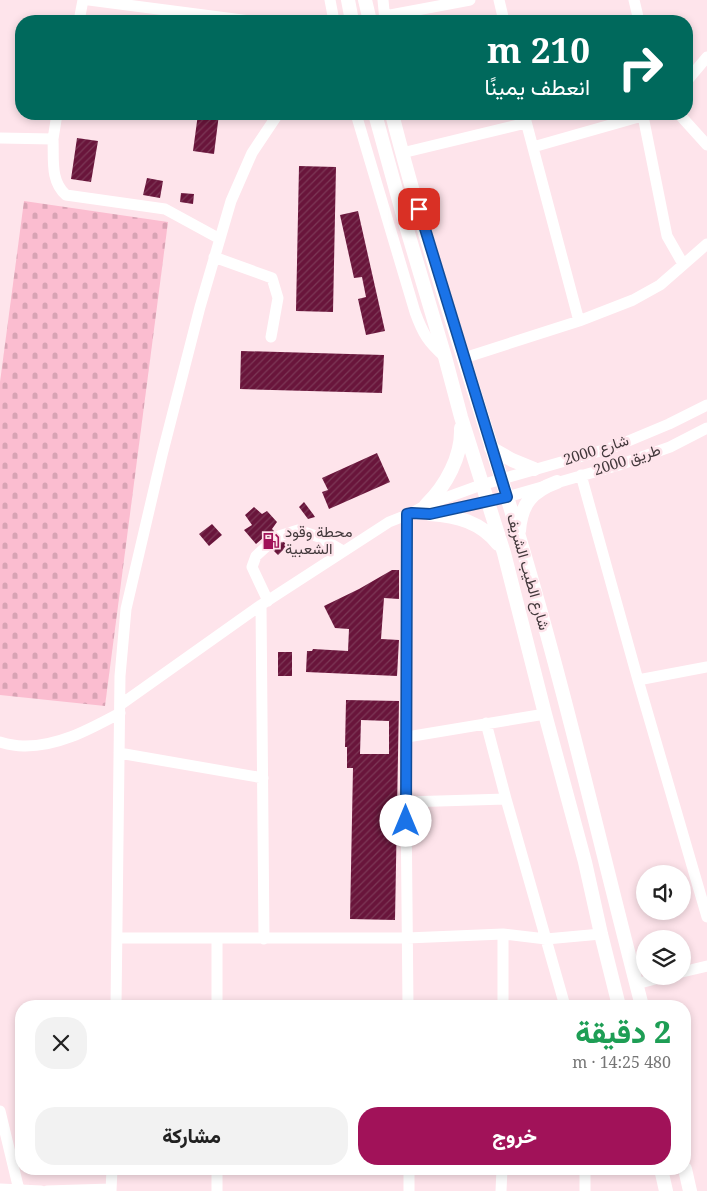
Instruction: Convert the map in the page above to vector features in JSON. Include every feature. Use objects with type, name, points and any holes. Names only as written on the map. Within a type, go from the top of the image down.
[{"type":"main road","points":[[348,0],[351,15]]},
{"type":"main road","points":[[365,0],[369,15]]},
{"type":"main road","name":"شارع الطيب الشريف","points":[[377,120],[461,417],[504,553],[585,862],[618,1000]]},
{"type":"main road","name":"شارع الطيب الشريف","points":[[394,120],[518,534],[582,766],[636,984]]},
{"type":"main road","points":[[461,417],[460,442],[454,462],[428,509],[474,524],[493,538],[504,553]]},
{"type":"main road","points":[[491,448],[512,460],[534,469]]},
{"type":"main road","points":[[518,534],[522,513],[532,495],[556,482]]},
{"type":"main road","name":"شارع الطيب الشريف","points":[[636,985],[640,1000]]},
{"type":"main road","points":[[662,1175],[666,1191]]},
{"type":"main road","points":[[686,1175],[690,1191]]},
{"type":"street","points":[[80,15],[83,0]]},
{"type":"street","points":[[89,0],[204,15]]},
{"type":"street","points":[[330,0],[333,15]]},
{"type":"street","points":[[383,0],[385,15]]},
{"type":"street","points":[[403,15],[470,0]]},
{"type":"street","points":[[499,0],[503,15]]},
{"type":"street","points":[[634,0],[638,15]]},
{"type":"street","points":[[693,73],[707,56]]},
{"type":"street","points":[[56,120],[52,139],[55,180],[59,189],[66,195],[165,209],[220,239]]},
{"type":"street","points":[[116,1000],[120,676],[126,609],[166,437],[214,257],[231,201],[252,153],[274,120]]},
{"type":"street","points":[[358,120],[415,312],[430,344],[445,357]]},
{"type":"street","points":[[402,153],[518,120]]},
{"type":"street","points":[[526,120],[578,321]]},
{"type":"street","points":[[533,147],[629,120]]},
{"type":"street","points":[[648,120],[667,236],[683,264]]},
{"type":"street","points":[[684,120],[707,145]]},
{"type":"street","points":[[0,138],[52,139]]},
{"type":"street","points":[[464,358],[578,321],[633,300],[660,285],[707,244]]},
{"type":"street","points":[[214,257],[272,278],[278,298],[270,338]]},
{"type":"street","name":"شارع 2000","points":[[428,509],[481,485],[614,447],[669,424],[707,405]]},
{"type":"street","name":"طريق 2000","points":[[428,509],[487,502],[619,465],[670,447],[707,428]]},
{"type":"street","points":[[580,475],[707,918]]},
{"type":"street","points":[[0,742],[22,746],[53,743],[98,725],[264,603],[374,530],[389,522],[428,509]]},
{"type":"street","points":[[408,1000],[406,802],[410,514]]},
{"type":"street","points":[[279,536],[298,530],[319,537],[343,551]]},
{"type":"street","points":[[264,939],[264,603],[252,567],[256,556],[268,544]]},
{"type":"street","points":[[638,680],[707,667]]},
{"type":"street","points":[[407,737],[545,714]]},
{"type":"street","points":[[486,723],[563,1000]]},
{"type":"street","points":[[119,753],[263,778]]},
{"type":"street","points":[[406,802],[506,799]]},
{"type":"street","points":[[117,938],[407,938],[503,934],[546,939],[601,934]]},
{"type":"street","points":[[503,934],[503,1000]]},
{"type":"street","points":[[217,939],[217,1000]]},
{"type":"street","points":[[691,970],[707,966]]},
{"type":"street","points":[[0,1111],[15,1173]]},
{"type":"street","points":[[15,1175],[19,1190]]},
{"type":"street","points":[[46,1191],[111,1190],[112,1175]]},
{"type":"street","points":[[217,1175],[218,1191]]},
{"type":"street","points":[[409,1175],[409,1191]]},
{"type":"street","points":[[501,1191],[502,1175]]},
{"type":"street","points":[[585,1175],[585,1191]]},
{"type":"street","points":[[0,1189],[41,1191]]},
{"type":"green space","points":[[24,201],[168,222],[105,706],[0,695],[0,382]]},
{"type":"building","points":[[197,120],[218,120],[214,154],[193,151]]},
{"type":"building","points":[[77,138],[98,141],[91,182],[71,179]]},
{"type":"building","points":[[299,166],[336,167],[333,312],[296,311]]},
{"type":"building","points":[[147,178],[163,181],[160,198],[143,195]]},
{"type":"building","points":[[181,193],[194,194],[193,204],[180,202]]},
{"type":"building","points":[[358,211],[385,331],[366,335],[358,299],[366,297],[362,277],[354,278],[340,215]]},
{"type":"building","points":[[241,351],[384,355],[382,393],[240,389]]},
{"type":"building","points":[[377,453],[390,482],[329,509],[322,492],[328,490],[322,478]]},
{"type":"building","points":[[304,502],[315,517],[308,519],[299,507]]},
{"type":"building","points":[[254,507],[262,514],[267,511],[277,522],[272,529],[274,531],[272,539],[263,538],[256,544],[244,530],[252,525],[245,515]]},
{"type":"building","points":[[212,524],[222,535],[209,546],[199,534]]},
{"type":"building","points":[[275,542],[284,542],[287,546],[278,555],[273,550]]},
{"type":"building","points":[[392,570],[399,570],[399,599],[384,598],[381,639],[399,640],[397,676],[306,672],[307,651],[312,651],[313,649],[348,651],[349,629],[335,628],[324,606]]},
{"type":"building","points":[[278,652],[292,652],[292,676],[278,676]]},
{"type":"building","points":[[346,700],[399,701],[395,920],[350,919],[353,768],[347,768],[347,747],[345,747]],"holes":[[[361,720],[389,721],[389,754],[360,754]]]},
{"type":"place","name":"محطة وقود الشعبية","points":[[271,541]]},
{"type":"route","points":[[406,821],[407,514],[430,514],[507,497],[419,209]]}]
